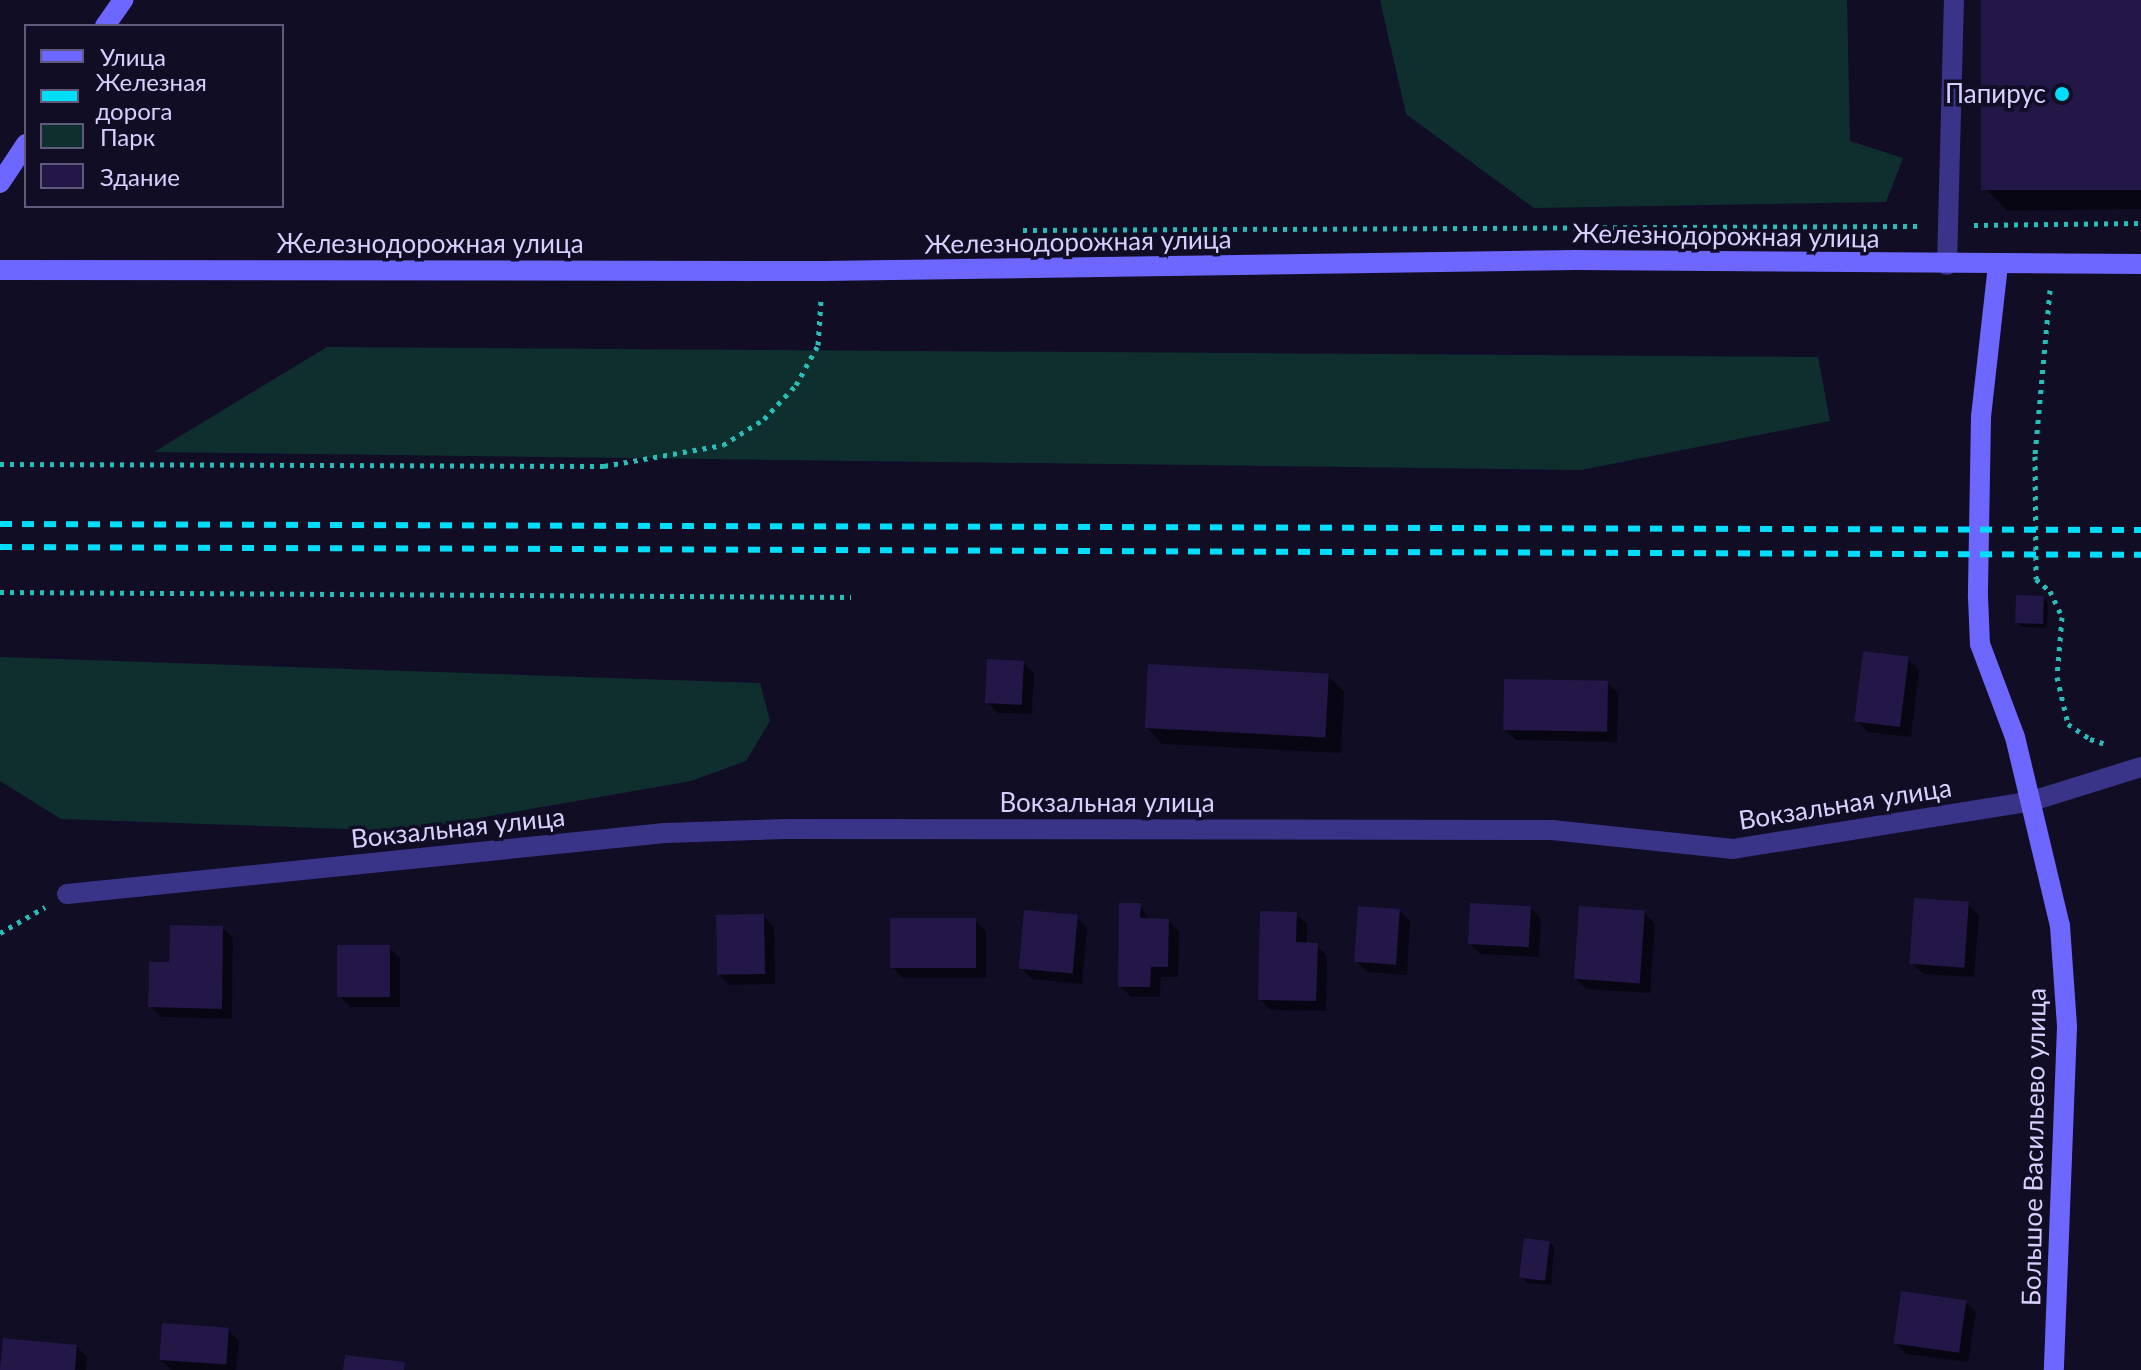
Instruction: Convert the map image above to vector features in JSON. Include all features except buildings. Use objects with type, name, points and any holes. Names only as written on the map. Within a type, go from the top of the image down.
[{"type":"main road","points":[[106,24],[123,0]]},
{"type":"main road","points":[[0,183],[24,147]]},
{"type":"main road","name":"Железнодорожная улица","points":[[5,269],[822,271],[1575,260],[2141,264]]},
{"type":"main road","name":"Большое Васильево улица","points":[[1998,265],[1981,417],[1977,555],[1980,644],[2015,737],[2060,926],[2067,1027],[2054,1370]]},
{"type":"street","points":[[1947,265],[1954,0]]},
{"type":"street","name":"Вокзальная улица","points":[[67,894],[665,833],[785,829],[1552,830],[1733,849],[2032,801],[2141,767]]},
{"type":"path","points":[[1023,230],[2141,223]]},
{"type":"path","points":[[2053,265],[2035,456],[2036,579],[2050,591],[2062,617],[2057,677],[2068,724],[2090,739],[2116,747]]},
{"type":"path","points":[[0,464],[604,466],[723,445],[764,419],[796,385],[818,345],[822,271]]},
{"type":"path","points":[[0,592],[851,597]]},
{"type":"path","points":[[0,933],[67,894]]},
{"type":"green space","points":[[1380,0],[1847,0],[1850,141],[1903,158],[1886,202],[1534,208],[1406,114]]},
{"type":"green space","points":[[327,347],[1818,357],[1830,421],[1581,470],[154,452]]},
{"type":"green space","points":[[0,657],[760,683],[770,721],[746,761],[691,781],[404,831],[61,819],[0,781]]},
{"type":"railway","points":[[0,524],[2141,530]]},
{"type":"railway","points":[[0,547],[2141,555]]},
{"type":"place","name":"Папирус","points":[[2062,94]]}]
